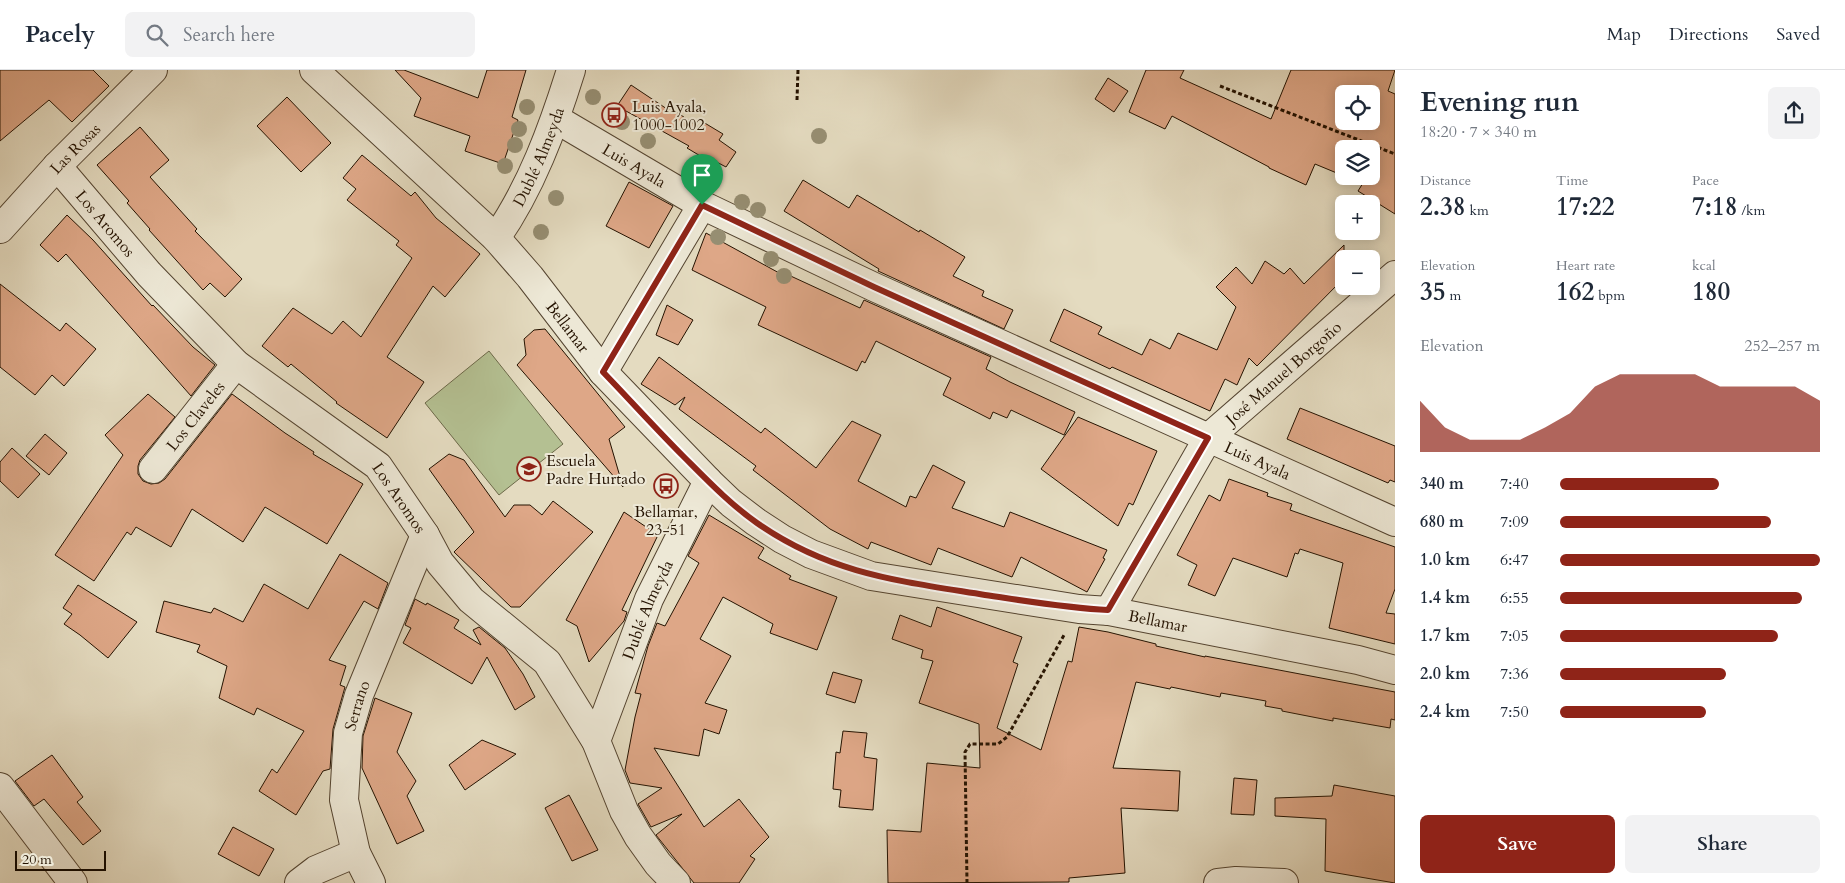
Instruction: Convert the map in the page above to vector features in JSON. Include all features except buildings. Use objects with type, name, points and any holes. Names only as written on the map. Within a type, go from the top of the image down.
[{"type":"street","name":"Las Rosas","points":[[0,229],[57,166],[153,70]]},
{"type":"street","name":"Bellamar","points":[[314,70],[496,238],[530,277],[603,372],[708,482],[731,503],[782,539],[811,554],[871,576],[1079,609],[1108,610],[1348,658],[1395,670]]},
{"type":"street","name":"Dublé Almeyda","points":[[496,238],[514,212],[556,119],[571,70]]},
{"type":"street","name":"Luis Ayala","points":[[556,119],[702,205],[874,287],[1395,522]]},
{"type":"street","name":"Los Aromos","points":[[57,166],[149,274],[236,364],[378,466],[425,535],[440,563],[471,600],[547,662],[596,741],[624,812],[638,836],[658,864],[676,883]]},
{"type":"street","points":[[603,372],[702,205]]},
{"type":"street","name":"José Manuel Borgoño","points":[[1108,610],[1208,438],[1395,275]]},
{"type":"street","name":"Los Claveles","points":[[154,469],[236,364]]},
{"type":"street","name":"Dublé Almeyda","points":[[596,741],[649,599],[708,482]]},
{"type":"street","name":"Serrano","points":[[371,883],[356,853],[344,800],[348,733],[359,695],[425,535]]},
{"type":"street","points":[[0,787],[73,883]]},
{"type":"street","points":[[299,883],[316,870],[356,853]]},
{"type":"street","points":[[1218,883],[1236,881],[1284,883]]},
{"type":"path","points":[[797,100],[798,70]]},
{"type":"path","points":[[1220,86],[1395,154]]},
{"type":"path","points":[[967,883],[965,752],[970,744],[998,744],[1007,737],[1079,609]]},
{"type":"green space","points":[[489,351],[563,444],[499,495],[425,403]]},
{"type":"place","name":"Luis Ayala, 1000-1002","points":[[614,115]]},
{"type":"place","name":"Escuela Padre Hurtado","points":[[529,469]]},
{"type":"place","name":"Bellamar, 23-51","points":[[666,486]]},
{"type":"route","points":[[702,205],[874,287],[1208,438],[1108,610],[1079,609],[871,576],[811,554],[782,539],[731,503],[708,482],[603,372],[702,205]]}]
